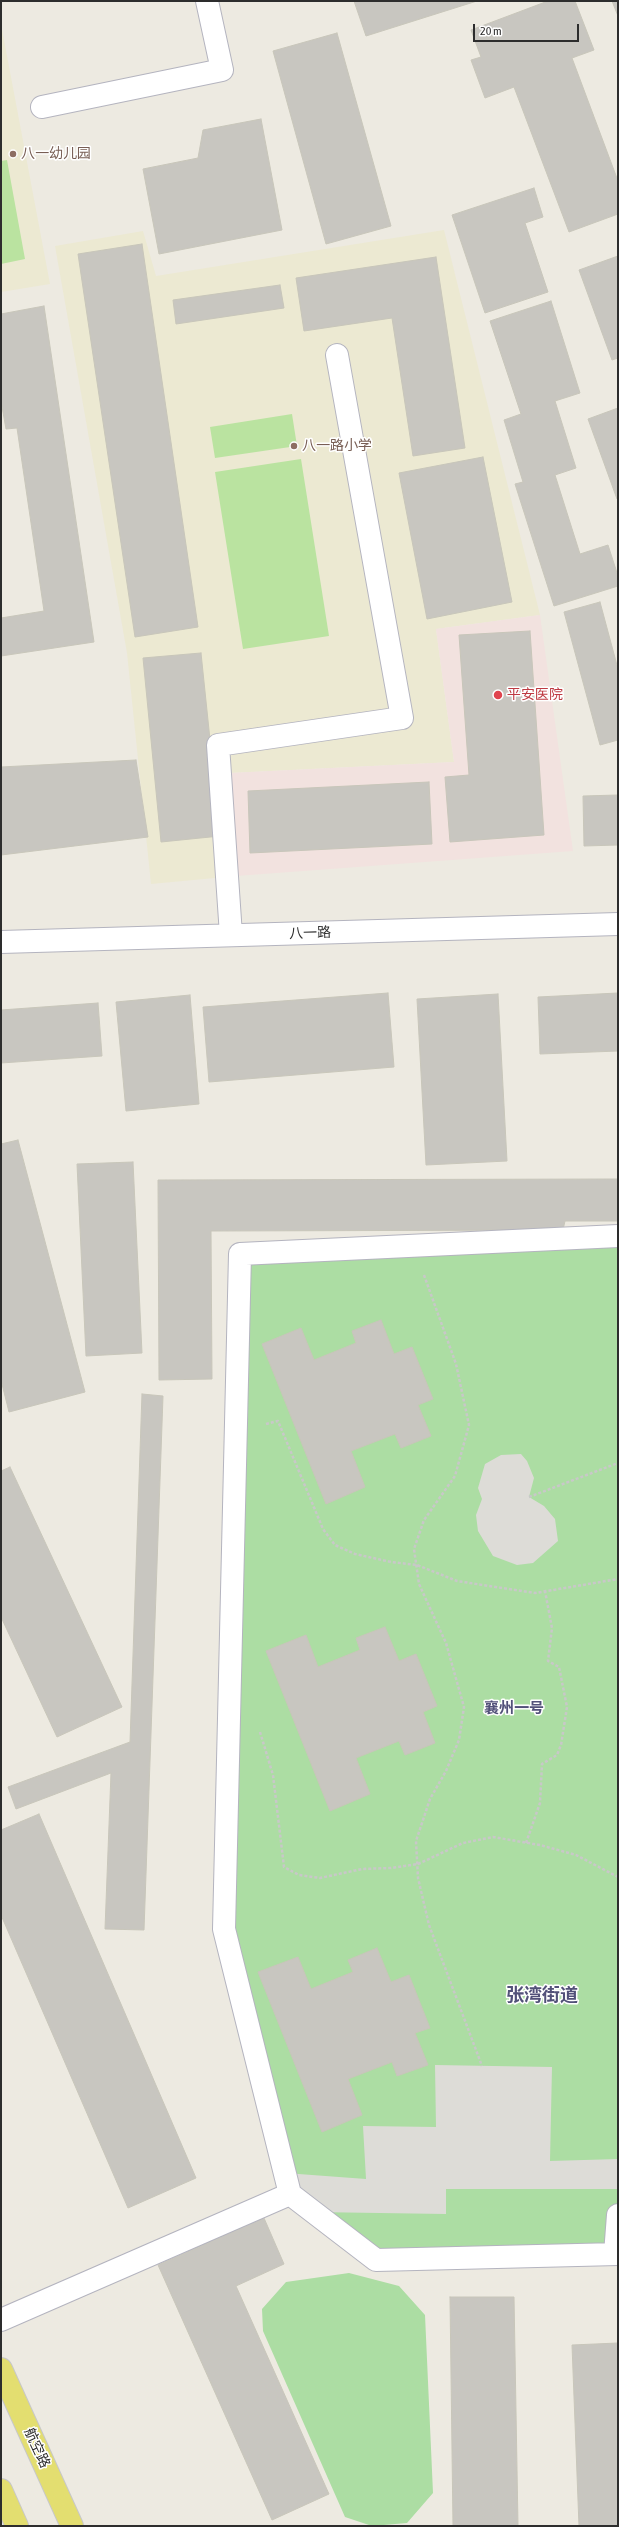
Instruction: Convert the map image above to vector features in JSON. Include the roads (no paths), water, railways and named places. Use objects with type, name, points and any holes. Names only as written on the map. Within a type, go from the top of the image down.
[{"type":"main road","name":"航空路","points":[[1,2369],[72,2526]]},
{"type":"main road","points":[[1,2490],[17,2526]]},
{"type":"street","points":[[42,107],[222,70],[208,1]]},
{"type":"street","points":[[231,935],[218,745],[402,718],[337,355]]},
{"type":"street","name":"八一路","points":[[1,942],[618,924]]},
{"type":"street","points":[[618,1236],[240,1254],[224,1929],[290,2194],[376,2260],[617,2254],[618,2215]]},
{"type":"street","points":[[1,2320],[290,2194]]},
{"type":"place","name":"八一幼儿园","points":[[13,154]]},
{"type":"place","name":"八一路小学","points":[[294,446]]},
{"type":"place","name":"平安医院","points":[[498,695]]},
{"type":"district","name":"襄州一号","points":[[514,1708]]},
{"type":"district","name":"张湾街道","points":[[542,1995]]}]
